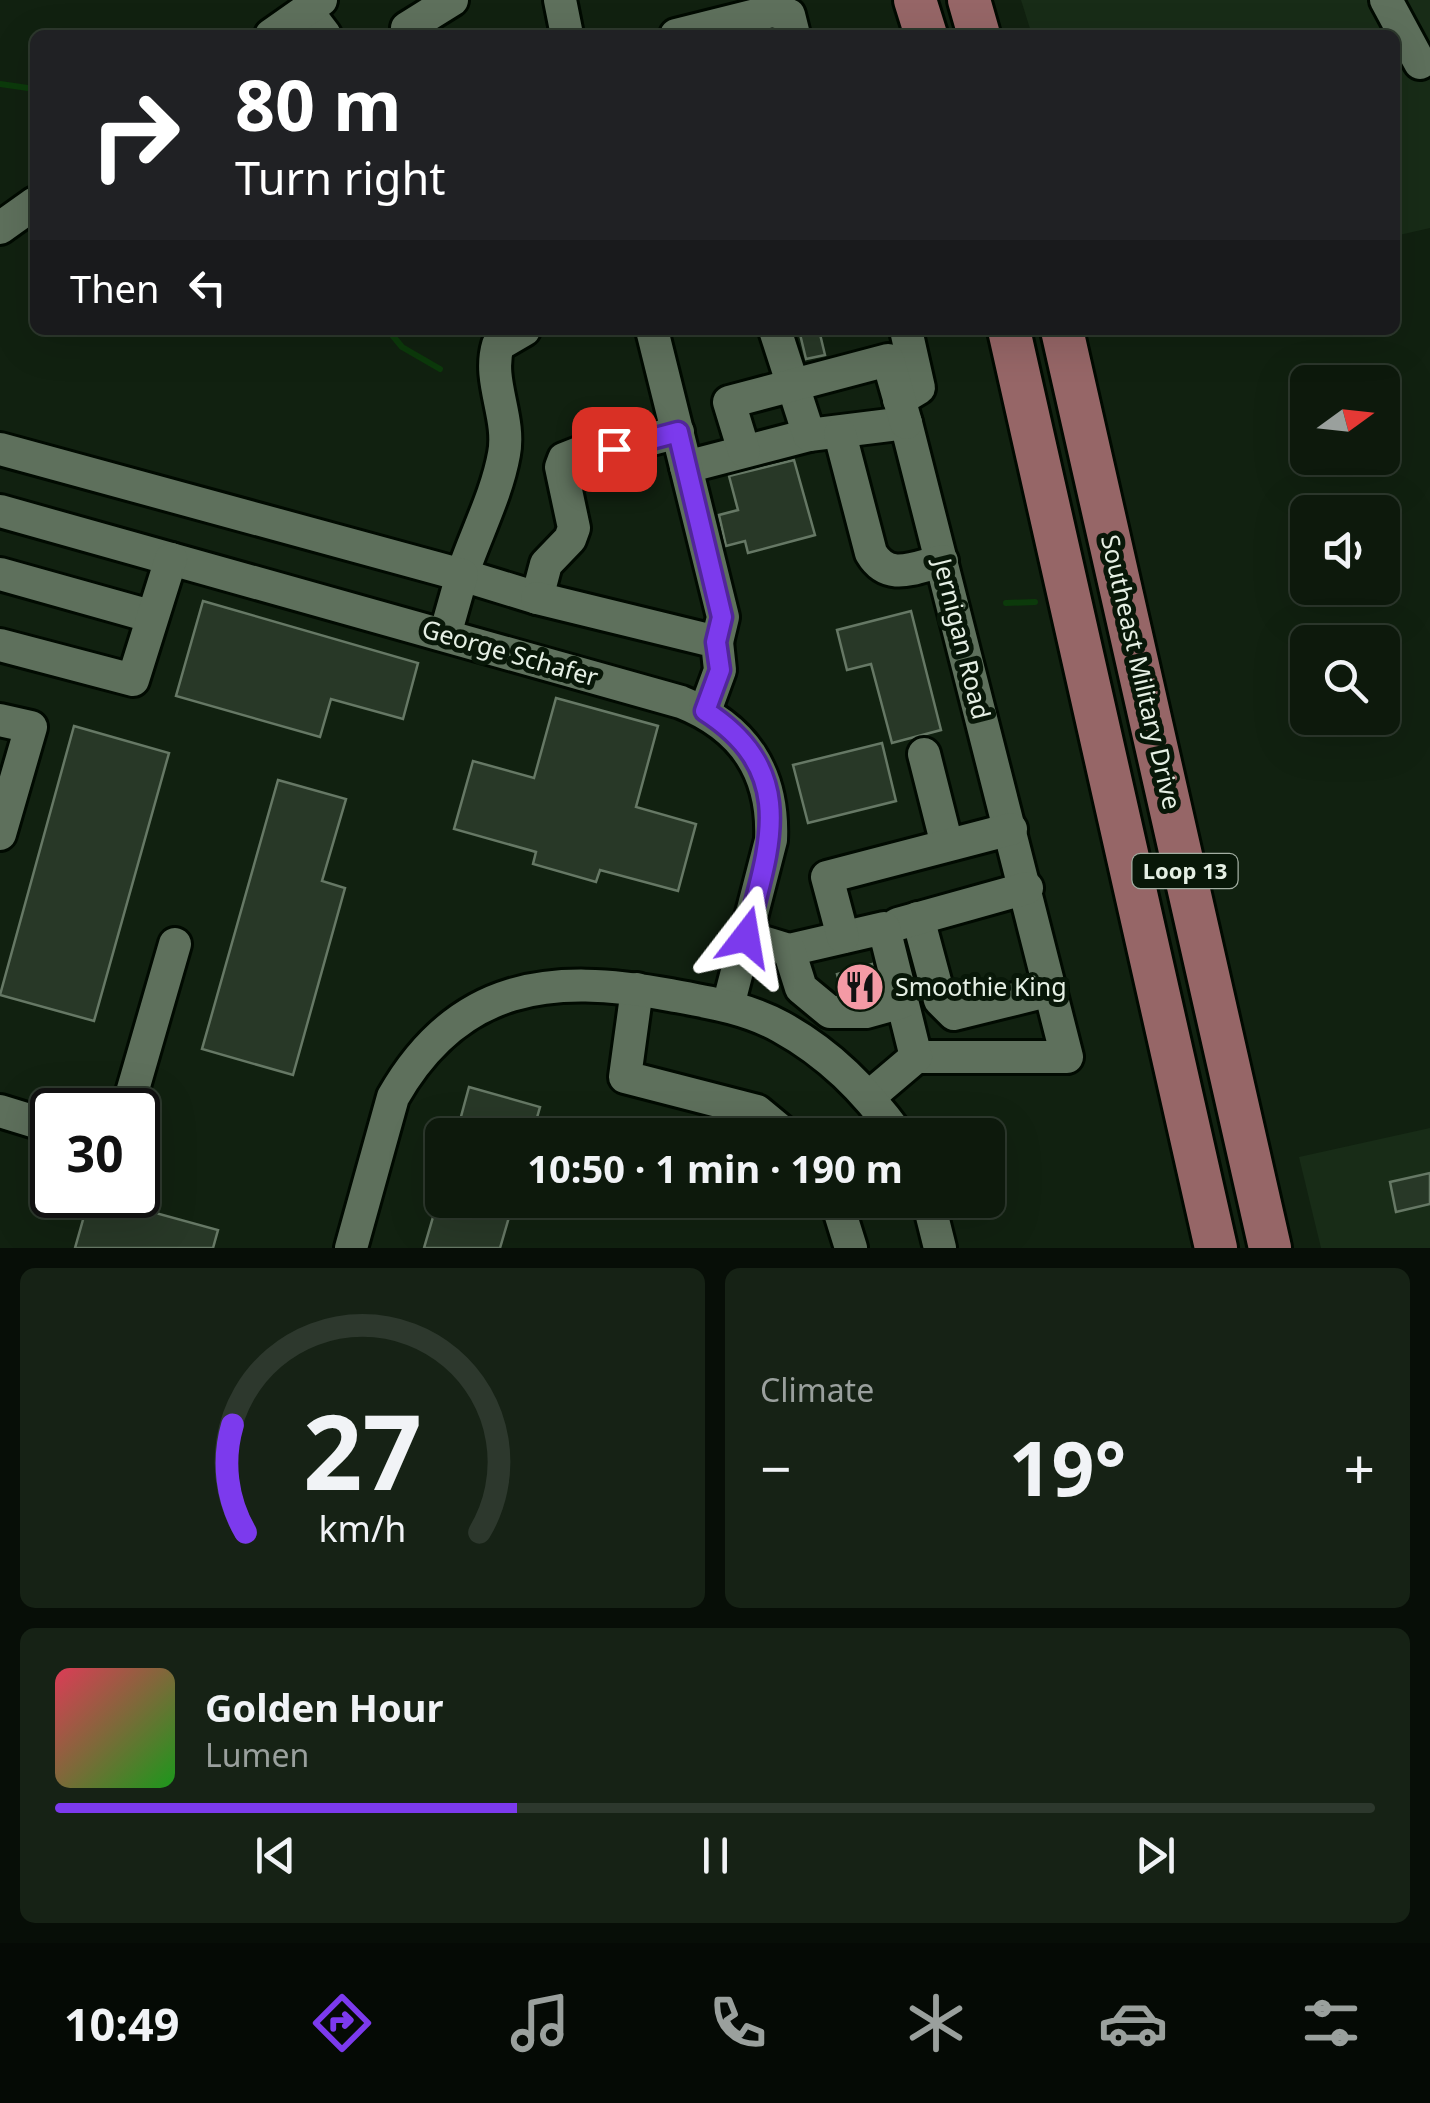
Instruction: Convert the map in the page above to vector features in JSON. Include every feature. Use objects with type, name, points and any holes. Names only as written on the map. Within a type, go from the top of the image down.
[{"type":"main road","points":[[914,0],[924,30]]},
{"type":"main road","points":[[969,0],[978,30]]},
{"type":"main road","name":"Southeast Military Drive","points":[[1010,335],[1207,1239]]},
{"type":"main road","name":"Southeast Military Drive","points":[[1063,335],[1270,1248]]},
{"type":"street","points":[[409,30],[407,28],[452,0]]},
{"type":"street","points":[[560,0],[567,30]]},
{"type":"street","points":[[1386,0],[1420,63]]},
{"type":"street","points":[[696,30],[772,11],[789,15],[793,30]]},
{"type":"street","points":[[0,228],[30,207]]},
{"type":"street","points":[[446,635],[462,574],[504,454],[505,416],[492,364],[498,346],[516,335]]},
{"type":"street","points":[[653,335],[722,617],[716,642],[720,670],[705,711]]},
{"type":"street","points":[[777,335],[795,384],[824,434],[880,568],[891,573],[942,561]]},
{"type":"street","points":[[686,468],[903,412],[919,388],[907,335]]},
{"type":"street","name":"Jernigan Road","points":[[795,384],[888,360],[1027,888],[1067,1057],[916,1058]]},
{"type":"street","points":[[744,451],[729,402],[795,384]]},
{"type":"street","points":[[537,598],[546,564],[570,540],[574,528],[561,467],[564,458],[602,444],[614,449],[678,432]]},
{"type":"street","points":[[0,449],[462,574],[537,598],[716,642]]},
{"type":"street","name":"George Schafer","points":[[0,510],[705,711],[745,744],[768,789],[770,840],[728,1006]]},
{"type":"street","points":[[0,645],[134,680],[150,616],[171,558]]},
{"type":"street","points":[[0,574],[150,616]]},
{"type":"street","points":[[0,720],[31,727],[6,791],[0,834]]},
{"type":"street","points":[[924,754],[947,846]]},
{"type":"street","points":[[843,937],[827,877],[1011,829]]},
{"type":"street","points":[[746,937],[789,950],[1027,888]]},
{"type":"street","points":[[918,918],[947,1011],[954,1014],[1051,990]]},
{"type":"street","points":[[870,1096],[916,1058],[884,928]]},
{"type":"street","points":[[132,1088],[175,944]]},
{"type":"street","points":[[789,950],[801,988],[830,1012],[866,1012],[902,1002]]},
{"type":"street","points":[[350,1248],[393,1097],[438,1035],[498,998],[544,986],[592,983],[728,1006],[779,1026],[831,1060],[870,1096],[886,1118]]},
{"type":"street","points":[[637,989],[625,1076],[757,1111],[765,1118]]},
{"type":"street","points":[[0,1111],[30,1120]]},
{"type":"street","points":[[849,1218],[852,1248]]},
{"type":"street","points":[[932,1218],[940,1248]]},
{"type":"shaded area","points":[[1021,0],[1430,0],[1430,228],[1400,235],[1400,30],[1030,30]]},
{"type":"shaded area","points":[[1430,1128],[1430,1248],[1321,1248],[1299,1157]]},
{"type":"building","points":[[800,335],[820,335],[825,355],[806,359]]},
{"type":"building","points":[[794,460],[815,535],[748,553],[745,541],[726,546],[719,515],[738,510],[729,476]]},
{"type":"building","points":[[203,601],[418,663],[403,719],[331,699],[320,737],[176,696]]},
{"type":"building","points":[[911,611],[941,730],[892,743],[871,664],[847,670],[837,630]]},
{"type":"building","points":[[556,698],[658,726],[636,807],[696,824],[678,891],[600,870],[596,882],[533,864],[536,852],[454,829],[473,761],[534,778]]},
{"type":"building","points":[[74,726],[169,753],[94,1021],[0,995]]},
{"type":"building","points":[[882,743],[896,801],[808,823],[793,765]]},
{"type":"building","points":[[278,780],[346,799],[322,881],[345,888],[293,1075],[202,1049]]},
{"type":"building","points":[[872,964],[878,988],[842,992],[837,974]]},
{"type":"building","points":[[469,1087],[540,1107],[537,1118],[461,1118]]},
{"type":"building","points":[[1430,1173],[1430,1204],[1396,1212],[1390,1182]]},
{"type":"building","points":[[160,1214],[218,1230],[213,1248],[75,1248],[83,1218],[160,1218]]},
{"type":"building","points":[[433,1218],[509,1218],[500,1248],[424,1248]]},
{"type":"waterway","points":[[0,84],[30,88]]},
{"type":"waterway","points":[[392,335],[402,347],[440,369]]},
{"type":"waterway","points":[[1006,603],[1035,602]]},
{"type":"place","name":"Smoothie King","points":[[860,987]]},
{"type":"route","points":[[614,449],[678,432],[722,617],[716,642],[720,670],[705,711],[727,725],[759,765],[772,815],[770,840],[746,937]]}]
